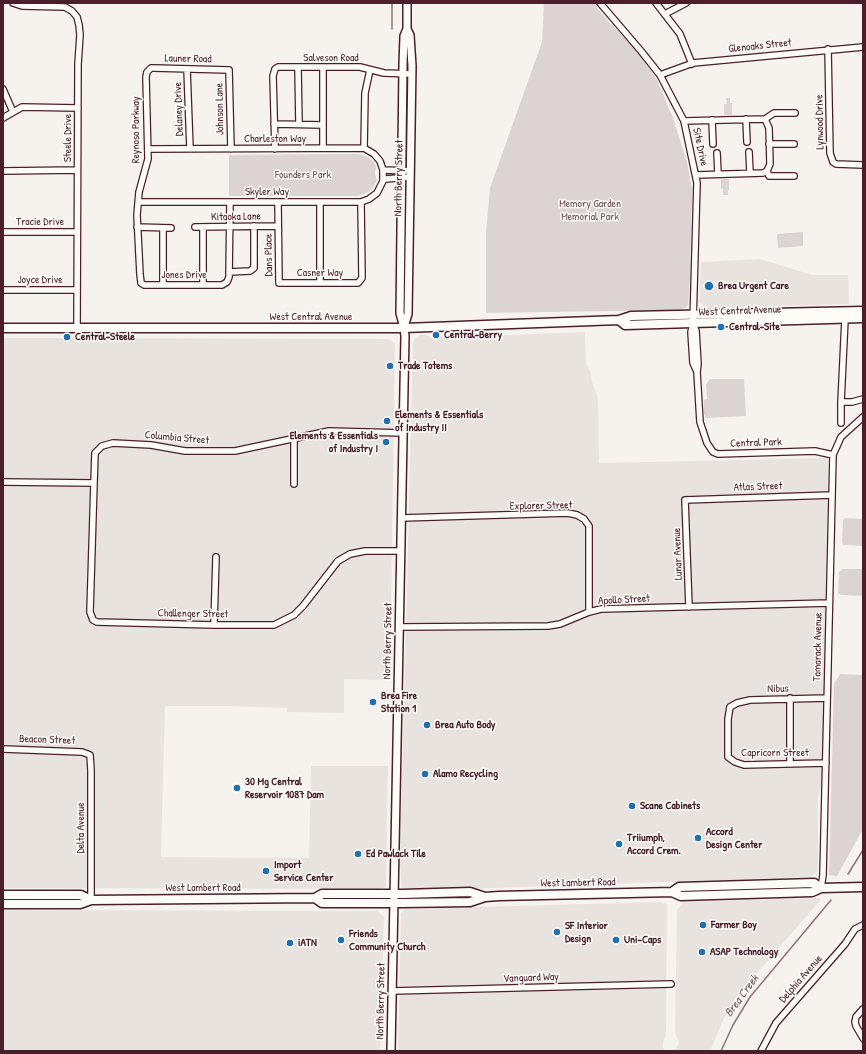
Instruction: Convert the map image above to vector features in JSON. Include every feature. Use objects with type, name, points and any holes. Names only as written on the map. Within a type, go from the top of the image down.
[{"type":"main road","name":"West Central Avenue","points":[[3,328],[404,328],[619,320],[631,316],[863,311]]},
{"type":"main road","name":"West Central Avenue","points":[[619,320],[625,325],[863,318]]},
{"type":"main road","name":"West Lambert Road","points":[[315,898],[322,903],[470,902],[485,897],[672,892],[679,887],[814,883],[821,888],[863,887]]},
{"type":"main road","name":"West Lambert Road","points":[[3,904],[80,904],[91,900],[315,898],[322,894],[470,892],[485,897]]},
{"type":"main road","name":"West Lambert Road","points":[[3,895],[81,895],[91,900]]},
{"type":"street","name":"Steele Drive","points":[[13,3],[22,6],[65,7],[72,11],[77,17],[80,35],[78,64],[77,328]]},
{"type":"street","name":"North Berry Street","points":[[404,328],[400,314],[403,73],[404,36],[407,29],[407,3]]},
{"type":"street","name":"Site Drive","points":[[600,3],[642,51],[660,75],[684,121],[696,175],[697,205],[693,323],[691,332],[693,364],[697,372],[700,421]]},
{"type":"street","points":[[656,3],[680,34],[692,64]]},
{"type":"street","points":[[665,14],[686,3]]},
{"type":"street","name":"North Berry Street","points":[[391,1051],[404,328],[408,314],[411,74],[410,35],[407,29]]},
{"type":"street","name":"Glenoaks Street","points":[[660,75],[692,64],[863,46]]},
{"type":"street","name":"Lynwood Drive","points":[[828,50],[830,153],[833,162],[840,165],[863,165]]},
{"type":"street","name":"Salveson Road","points":[[274,124],[273,76],[275,70],[281,67],[360,67],[384,73],[411,74]]},
{"type":"street","points":[[323,67],[323,148]]},
{"type":"street","name":"Launer Road","points":[[147,72],[151,68],[229,70]]},
{"type":"street","points":[[298,68],[298,124]]},
{"type":"street","name":"Delaney Drive","points":[[187,69],[190,149]]},
{"type":"street","name":"Johnson Lane","points":[[229,70],[231,149]]},
{"type":"street","points":[[361,202],[369,199],[377,193],[382,185],[383,178],[382,165],[378,157],[371,151],[364,148],[365,93],[370,70]]},
{"type":"street","name":"Reynoso Parkway","points":[[141,284],[136,215],[139,192],[147,165],[147,72]]},
{"type":"street","points":[[3,89],[13,112]]},
{"type":"street","points":[[3,118],[22,107],[78,108]]},
{"type":"street","points":[[684,121],[765,119],[774,113],[796,113]]},
{"type":"street","points":[[746,119],[747,142]]},
{"type":"street","points":[[765,119],[769,128],[770,164],[767,171]]},
{"type":"street","points":[[712,120],[713,144]]},
{"type":"street","points":[[275,149],[274,124],[323,125]]},
{"type":"street","points":[[769,144],[794,144]]},
{"type":"street","name":"Charleston Way","points":[[148,150],[364,148]]},
{"type":"street","points":[[749,152],[750,173]]},
{"type":"street","points":[[717,153],[718,174]]},
{"type":"street","points":[[3,171],[78,170]]},
{"type":"street","points":[[383,170],[391,170],[402,174]]},
{"type":"street","points":[[696,175],[767,171]]},
{"type":"street","points":[[767,171],[769,176],[794,176]]},
{"type":"street","points":[[383,178],[386,179],[402,174],[410,174]]},
{"type":"street","name":"Skyler Way","points":[[138,202],[361,202]]},
{"type":"street","points":[[230,202],[229,272],[250,272],[254,268],[254,226]]},
{"type":"street","name":"Dans Place","points":[[278,202],[279,283]]},
{"type":"street","points":[[320,202],[320,283]]},
{"type":"street","name":"Casner Way","points":[[279,283],[358,283],[361,281],[361,202]]},
{"type":"street","name":"Kitaoka Lane","points":[[195,227],[278,226]]},
{"type":"street","points":[[137,227],[171,228]]},
{"type":"street","points":[[203,227],[203,285]]},
{"type":"street","points":[[163,228],[163,285]]},
{"type":"street","name":"Tracie Drive","points":[[3,232],[77,232]]},
{"type":"street","name":"Jones Drive","points":[[141,284],[222,285],[227,282],[229,272]]},
{"type":"street","name":"Joyce Drive","points":[[3,290],[77,290]]},
{"type":"street","points":[[841,423],[845,319]]},
{"type":"street","points":[[841,402],[852,402],[863,399]]},
{"type":"street","name":"Tamarack Avenue","points":[[821,888],[823,875],[834,455],[841,437],[863,417]]},
{"type":"street","name":"Central Park","points":[[700,421],[707,443],[713,452],[718,454],[815,451],[834,455]]},
{"type":"street","name":"Columbia Street","points":[[94,483],[95,453],[105,444],[151,445],[185,451],[235,451],[329,431],[403,433]]},
{"type":"street","points":[[294,439],[294,484]]},
{"type":"street","points":[[3,482],[94,483]]},
{"type":"street","name":"Challenger Street","points":[[94,483],[90,612],[93,620],[101,622],[214,625],[274,624],[294,615],[303,606],[338,561],[350,554],[366,551],[400,551]]},
{"type":"street","name":"Atlas Street","points":[[685,500],[832,495]]},
{"type":"street","name":"Lunar Avenue","points":[[685,500],[689,607]]},
{"type":"street","name":"Explorer Street","points":[[401,518],[568,513],[577,515],[584,519],[589,526],[589,612]]},
{"type":"street","points":[[214,625],[216,557]]},
{"type":"street","name":"Apollo Street","points":[[399,627],[548,626],[560,624],[589,612],[601,609],[829,603]]},
{"type":"street","points":[[790,698],[790,763]]},
{"type":"street","name":"Nibus","points":[[730,707],[737,703],[750,700],[827,698]]},
{"type":"street","name":"Capricorn Street","points":[[730,707],[728,719],[728,757],[735,762],[744,765],[826,763]]},
{"type":"street","name":"Beacon Street","points":[[3,749],[82,752],[90,755]]},
{"type":"street","name":"Delta Avenue","points":[[90,755],[92,770],[91,900]]},
{"type":"street","name":"Delphia Avenue","points":[[761,1051],[776,1023],[845,944],[855,929],[863,925]]},
{"type":"street","name":"Vanguard Way","points":[[392,991],[671,984]]},
{"type":"street","points":[[863,1009],[856,1018],[855,1022],[863,1038]]},
{"type":"shaded area","points":[[760,259],[812,275],[848,275],[849,304],[706,308],[699,302],[701,262]]},
{"type":"shaded area","points":[[585,332],[586,363],[591,373],[592,382],[598,398],[599,463],[828,458],[826,763],[818,799],[818,871],[811,877],[407,891],[402,888],[400,864],[413,342],[416,337],[421,334],[429,336],[458,337]]},
{"type":"shaded area","points":[[3,338],[389,339],[395,343],[390,680],[344,679],[344,713],[287,712],[287,708],[165,706],[161,857],[309,858],[311,766],[388,766],[385,887],[380,889],[3,888]]},
{"type":"shaded area","points":[[820,898],[820,901],[740,992],[724,1018],[710,1051],[675,1051],[679,1042],[675,1032],[677,910],[684,902]]},
{"type":"shaded area","points":[[660,902],[667,904],[666,1035],[663,1042],[663,1048],[666,1051],[398,1051],[401,914],[405,909]]},
{"type":"shaded area","points":[[3,910],[377,911],[384,917],[380,1051],[3,1051]]},
{"type":"green space","name":"Memory Garden Memorial Park","points":[[544,3],[594,3],[608,21],[635,49],[657,80],[673,118],[687,162],[692,189],[690,278],[688,305],[685,308],[679,310],[486,313],[486,232],[490,188],[542,42]]},
{"type":"green space","points":[[726,98],[730,98],[730,103],[732,103],[732,115],[724,115],[724,104],[727,104]]},
{"type":"green space","name":"Founders Park","points":[[229,155],[363,155],[370,158],[374,162],[377,181],[370,191],[358,196],[229,196]]},
{"type":"green space","points":[[721,179],[729,179],[728,195],[723,195]]},
{"type":"green space","points":[[803,232],[803,246],[778,248],[777,234]]},
{"type":"green space","points":[[710,379],[744,379],[746,416],[706,418],[704,414],[704,400],[707,399],[706,384]]},
{"type":"green space","points":[[845,518],[863,519],[863,546],[843,545],[843,520]]},
{"type":"green space","points":[[842,569],[863,569],[863,596],[841,595],[838,593],[839,572]]},
{"type":"green space","points":[[840,674],[863,675],[863,829],[837,876],[829,875],[834,684]]},
{"type":"waterway","points":[[392,3],[392,29]]},
{"type":"waterway","name":"Brea Creek","points":[[848,874],[863,850]]},
{"type":"waterway","name":"Brea Creek","points":[[721,1051],[733,1025],[750,997],[831,900]]},
{"type":"place","name":"Brea Urgent Care","points":[[709,286]]},
{"type":"place","name":"Central-Site","points":[[721,327]]},
{"type":"place","name":"Central-Berry","points":[[436,335]]},
{"type":"place","name":"Central-Steele","points":[[67,337]]},
{"type":"place","name":"Trade Totems","points":[[390,366]]},
{"type":"place","name":"Elements & Essentials of Industry II","points":[[387,421]]},
{"type":"place","name":"Elements & Essentials of Industry I","points":[[386,442]]},
{"type":"place","name":"Brea Fire Station 1","points":[[373,702]]},
{"type":"place","name":"Brea Auto Body","points":[[427,725]]},
{"type":"place","name":"Alamo Recycling","points":[[425,774]]},
{"type":"place","name":"30 Mg Central Reservoir 1087 Dam","points":[[237,788]]},
{"type":"place","name":"Scane Cabinets","points":[[632,806]]},
{"type":"place","name":"Accord Design Center","points":[[698,838]]},
{"type":"place","name":"Triiumph, Accord Crem.","points":[[619,844]]},
{"type":"place","name":"Ed Pawlack Tile","points":[[358,854]]},
{"type":"place","name":"Import Service Center","points":[[266,871]]},
{"type":"place","name":"Farmer Boy","points":[[703,925]]},
{"type":"place","name":"SF Interior Design","points":[[557,932]]},
{"type":"place","name":"Friends Community Church","points":[[341,940]]},
{"type":"place","name":"Uni-Caps","points":[[616,940]]},
{"type":"place","name":"iATN","points":[[290,943]]},
{"type":"place","name":"ASAP Technology","points":[[702,952]]}]
